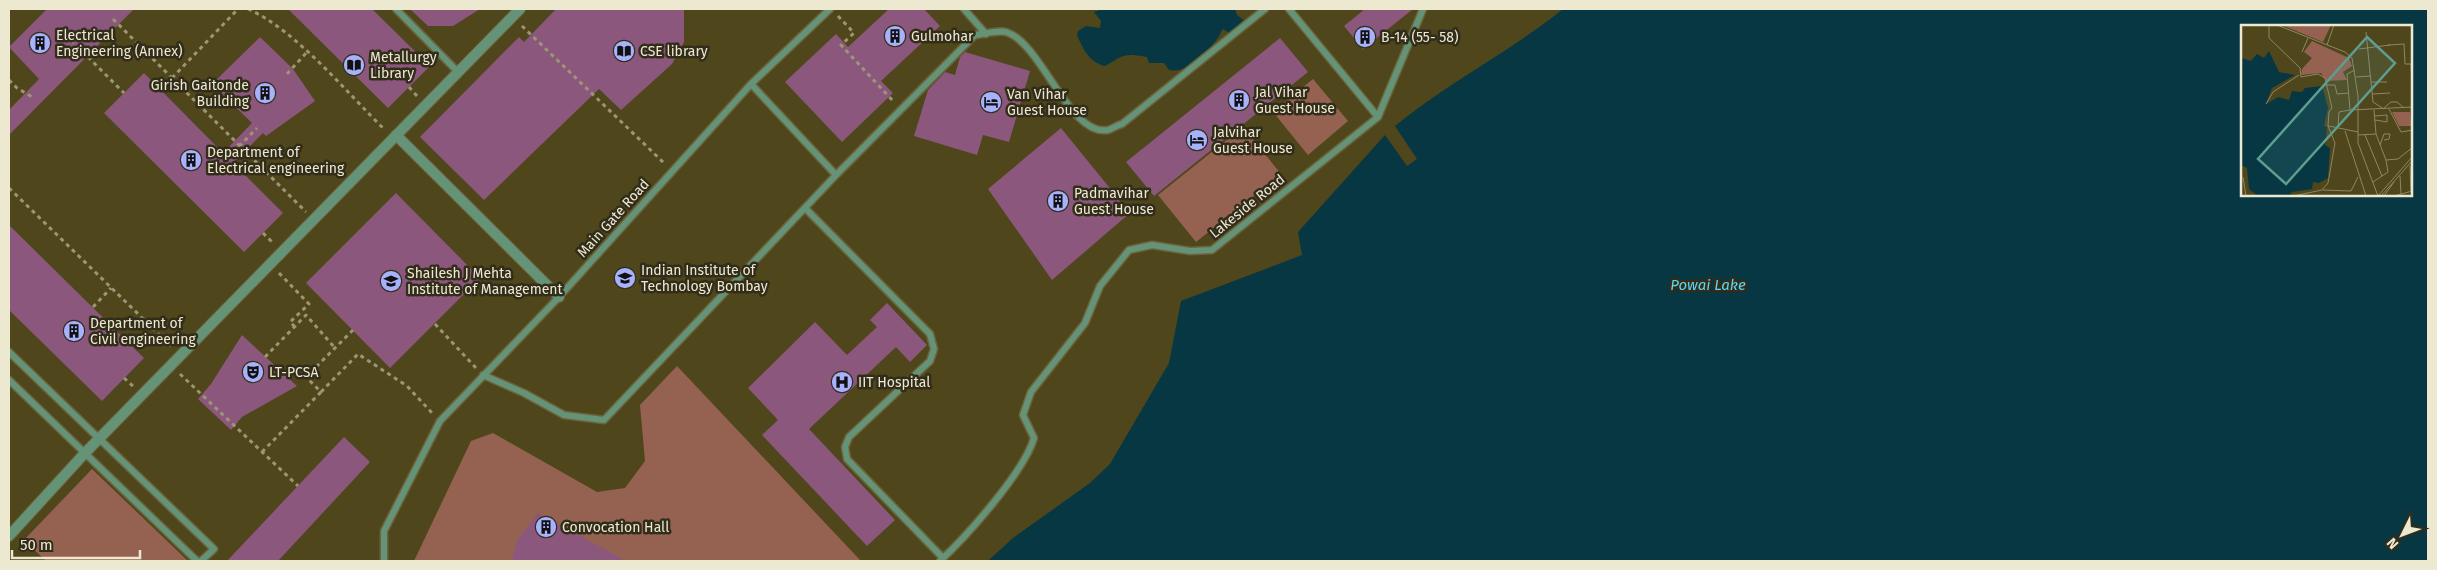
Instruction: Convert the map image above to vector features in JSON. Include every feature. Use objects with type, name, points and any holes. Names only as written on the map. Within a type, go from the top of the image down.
[{"type":"street","points":[[9,536],[84,454],[516,13]]},
{"type":"street","points":[[395,136],[559,297]]},
{"type":"lane","points":[[396,9],[458,72]]},
{"type":"lane","name":"Main Gate Road","points":[[384,561],[384,531],[440,421],[559,297],[751,84],[830,9]]},
{"type":"lane","points":[[964,9],[986,34]]},
{"type":"lane","points":[[483,375],[524,393],[564,415],[604,420],[836,175],[975,35],[1005,32],[1026,44],[1078,117],[1095,128],[1107,130],[1122,124],[1265,9]]},
{"type":"lane","points":[[1289,9],[1378,117]]},
{"type":"lane","name":"Lakeside Road","points":[[941,560],[972,527],[1029,453],[1034,438],[1023,414],[1031,392],[1085,323],[1100,286],[1129,250],[1152,245],[1190,252],[1212,250],[1378,117],[1423,9]]},
{"type":"lane","points":[[751,84],[836,175]]},
{"type":"lane","points":[[805,208],[930,334],[934,349],[930,361],[849,437],[845,447],[847,459],[941,560]]},
{"type":"lane","points":[[9,352],[214,549],[201,561]]},
{"type":"lane","points":[[9,380],[197,561]]},
{"type":"path","points":[[172,78],[238,9]]},
{"type":"path","points":[[248,9],[261,15],[288,34],[395,136]]},
{"type":"path","points":[[516,13],[672,172]]},
{"type":"path","points":[[837,15],[854,33],[841,46],[901,110]]},
{"type":"path","points":[[113,19],[314,219]]},
{"type":"path","points":[[71,40],[124,93]]},
{"type":"path","points":[[287,74],[306,52]]},
{"type":"path","points":[[9,80],[17,88],[34,98]]},
{"type":"path","points":[[228,158],[257,128]]},
{"type":"path","points":[[9,188],[180,355]]},
{"type":"path","points":[[270,264],[310,304],[290,322],[295,327]]},
{"type":"path","points":[[93,307],[111,288]]},
{"type":"path","points":[[265,357],[306,315],[335,348]]},
{"type":"path","points":[[435,324],[483,375]]},
{"type":"path","points":[[321,392],[306,377],[353,330]]},
{"type":"path","points":[[262,452],[358,354],[407,386],[440,421]]},
{"type":"path","points":[[171,365],[298,486]]},
{"type":"shaded area","points":[[1313,79],[1348,121],[1308,155],[1273,112]]},
{"type":"shaded area","points":[[1243,127],[1281,174],[1196,242],[1158,195]]},
{"type":"shaded area","points":[[677,366],[861,561],[414,561],[471,441],[493,433],[597,492],[625,488],[645,461],[640,405]]},
{"type":"shaded area","points":[[92,469],[188,561],[46,561],[24,540]]},
{"type":"water","points":[[1103,9],[1235,9],[1237,15],[1246,22],[1231,34],[1223,29],[1218,38],[1202,56],[1183,69],[1169,70],[1164,63],[1149,63],[1147,57],[1133,55],[1120,57],[1105,66],[1091,58],[1084,50],[1077,35],[1078,31],[1086,26],[1100,28],[1101,21],[1094,12]]},
{"type":"water","name":"Powai Lake","points":[[1563,9],[2428,9],[2428,561],[988,561],[1013,538],[1090,483],[1110,464],[1169,363],[1181,301],[1302,255],[1298,232],[1385,135],[1407,166],[1417,159],[1395,126],[1436,95],[1522,39]]},
{"type":"building","points":[[47,9],[134,9],[9,135],[9,110],[39,79],[9,47]]},
{"type":"building","points":[[288,9],[372,9],[430,66],[388,108]]},
{"type":"building","points":[[410,9],[480,9],[453,26],[428,26]]},
{"type":"building","points":[[556,9],[684,9],[684,42],[672,64],[621,110],[599,89],[484,200],[420,137],[519,37],[524,42]]},
{"type":"building","points":[[889,9],[924,9],[940,26],[881,81],[893,93],[842,142],[785,82],[836,34],[848,47]]},
{"type":"building","name":"B-14 (55- 58)","points":[[1365,9],[1413,9],[1363,49],[1344,26]]},
{"type":"building","name":"Department of Electrical engineering","points":[[260,37],[293,69],[315,101],[266,136],[263,133],[233,163],[283,213],[244,252],[104,113],[144,73],[223,153],[252,123],[212,84]]},
{"type":"building","name":"Jal Vihar Guest House","points":[[1280,38],[1308,72],[1154,196],[1126,162]]},
{"type":"building","points":[[965,52],[1030,71],[1009,142],[983,135],[977,155],[914,136],[928,90],[945,72],[955,75],[960,57]]},
{"type":"building","name":"Padmavihar Guest House","points":[[1061,128],[1130,213],[1052,280],[988,189]]},
{"type":"building","points":[[396,193],[480,278],[390,368],[306,283]]},
{"type":"building","name":"Department of Civil engineering","points":[[9,225],[144,358],[102,401],[9,310]]},
{"type":"building","name":"IIT Hospital","points":[[887,303],[927,345],[910,362],[896,347],[809,429],[895,520],[867,546],[762,435],[778,420],[748,388],[815,322],[847,355],[877,327],[870,320]]},
{"type":"building","points":[[242,335],[297,386],[242,417],[231,430],[198,399],[211,384]]},
{"type":"building","points":[[344,437],[370,462],[278,561],[227,561]]},
{"type":"building","name":"Convocation Hall","points":[[538,513],[626,561],[512,561],[517,541]]},
{"type":"place","name":"Gulmohar","points":[[895,36]]},
{"type":"place","name":"B-14 (55- 58)","points":[[1365,37]]},
{"type":"place","name":"Electrical Engineering (Annex)","points":[[40,43]]},
{"type":"place","name":"CSE library","points":[[624,51]]},
{"type":"place","name":"Metallurgy Library","points":[[354,65]]},
{"type":"place","name":"Girish Gaitonde Building","points":[[265,93]]},
{"type":"place","name":"Jal Vihar Guest House","points":[[1239,100]]},
{"type":"place","name":"Van Vihar Guest House","points":[[991,102]]},
{"type":"place","name":"Jalvihar Guest House","points":[[1197,140]]},
{"type":"place","name":"Department of Electrical engineering","points":[[191,160]]},
{"type":"place","name":"Padmavihar Guest House","points":[[1058,201]]},
{"type":"place","name":"Indian Institute of Technology Bombay","points":[[625,278]]},
{"type":"place","name":"Shailesh J Mehta Institute of Management","points":[[391,281]]},
{"type":"place","name":"Department of Civil engineering","points":[[74,331]]},
{"type":"place","name":"LT-PCSA","points":[[253,372]]},
{"type":"place","name":"IIT Hospital","points":[[842,382]]},
{"type":"place","name":"Convocation Hall","points":[[546,527]]}]
